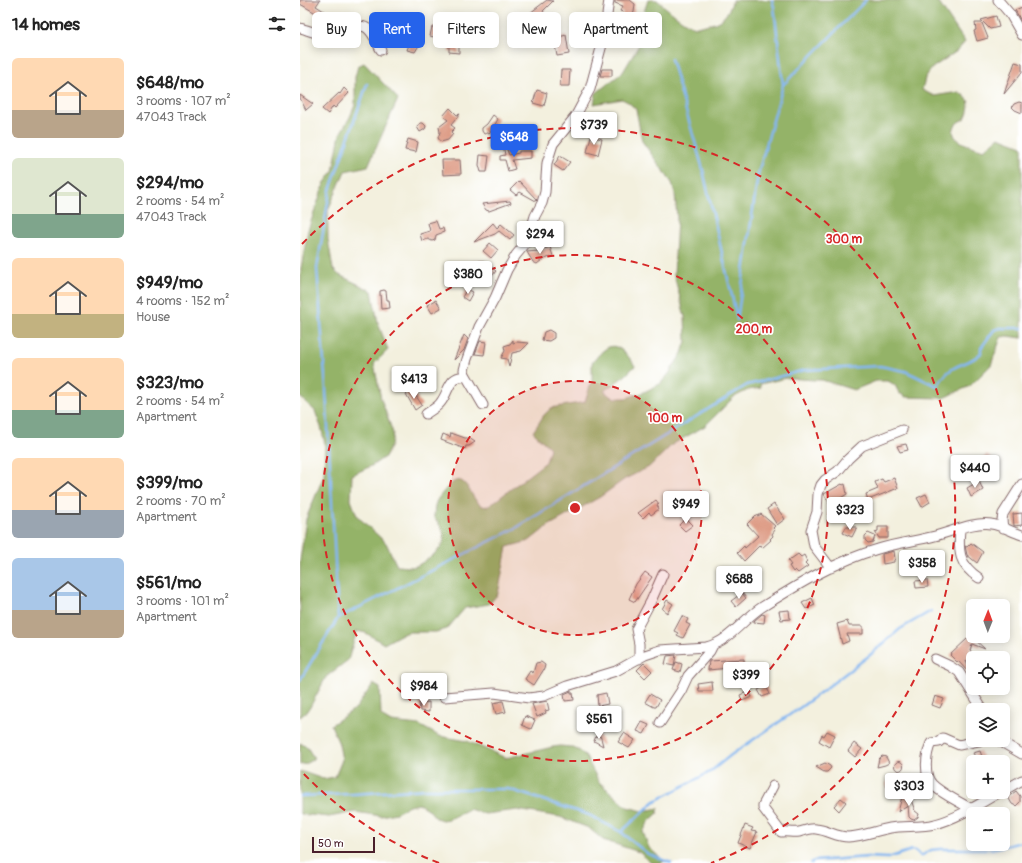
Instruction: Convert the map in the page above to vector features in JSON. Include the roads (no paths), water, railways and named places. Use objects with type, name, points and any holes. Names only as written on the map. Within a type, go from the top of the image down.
[{"type":"street","points":[[483,405],[466,377],[464,370],[479,327],[495,298],[507,270],[528,239],[535,216],[546,192],[548,164],[553,144],[575,117],[590,89],[601,49],[609,0]]},
{"type":"street","points":[[998,0],[1010,14],[1022,35]]},
{"type":"street","points":[[300,28],[324,35],[356,26],[363,26],[369,29],[381,50]]},
{"type":"street","points":[[426,414],[440,404],[452,380],[462,376],[466,377]]},
{"type":"street","points":[[831,568],[814,546],[811,530],[817,512],[818,494],[821,485],[825,480],[838,471],[862,446],[902,430]]},
{"type":"street","points":[[1003,528],[1003,514],[1022,484]]},
{"type":"street","points":[[444,697],[494,693],[529,698],[544,696],[567,686],[616,671],[660,650],[706,647],[713,645],[731,634],[758,610],[816,574],[879,548],[919,540],[980,524],[992,524],[1022,536]]},
{"type":"street","points":[[960,529],[958,543],[960,557],[969,570],[979,578]]},
{"type":"street","points":[[639,659],[639,644],[636,628],[651,601],[663,574]]},
{"type":"street","points":[[660,723],[681,691],[685,682],[710,651],[713,645]]},
{"type":"street","points":[[935,659],[959,672],[979,703]]},
{"type":"street","points":[[966,743],[958,745],[943,738],[939,742],[931,744],[927,766],[928,776],[932,784],[968,807]]},
{"type":"street","points":[[1010,747],[1022,754]]},
{"type":"street","points":[[1010,787],[1022,780]]},
{"type":"street","points":[[773,786],[763,805],[763,808],[781,832],[786,831],[793,833],[814,828],[824,830],[840,837],[868,835],[897,827],[935,824],[947,820],[966,810]]},
{"type":"street","points":[[972,807],[987,799]]},
{"type":"waterway","points":[[737,320],[758,174],[783,85],[772,0]]},
{"type":"waterway","points":[[783,85],[866,0]]},
{"type":"waterway","points":[[671,59],[702,166],[737,318]]},
{"type":"waterway","points":[[338,618],[326,390],[317,268],[330,190],[367,84]]},
{"type":"waterway","points":[[300,680],[338,618],[516,528],[747,385],[805,370],[880,366],[905,371],[937,386],[950,371],[974,359],[981,353],[981,348],[994,330],[1000,328],[1022,328]]},
{"type":"waterway","points":[[621,832],[655,801],[710,772],[731,755],[801,707],[870,655],[900,629],[931,611]]},
{"type":"waterway","points":[[300,796],[426,789],[508,789],[589,815],[621,832],[648,854],[671,863]]},
{"type":"waterway","points":[[811,863],[814,861],[868,857],[888,858],[912,850],[916,851],[921,856],[931,850],[940,849],[992,849],[1022,842]]}]
